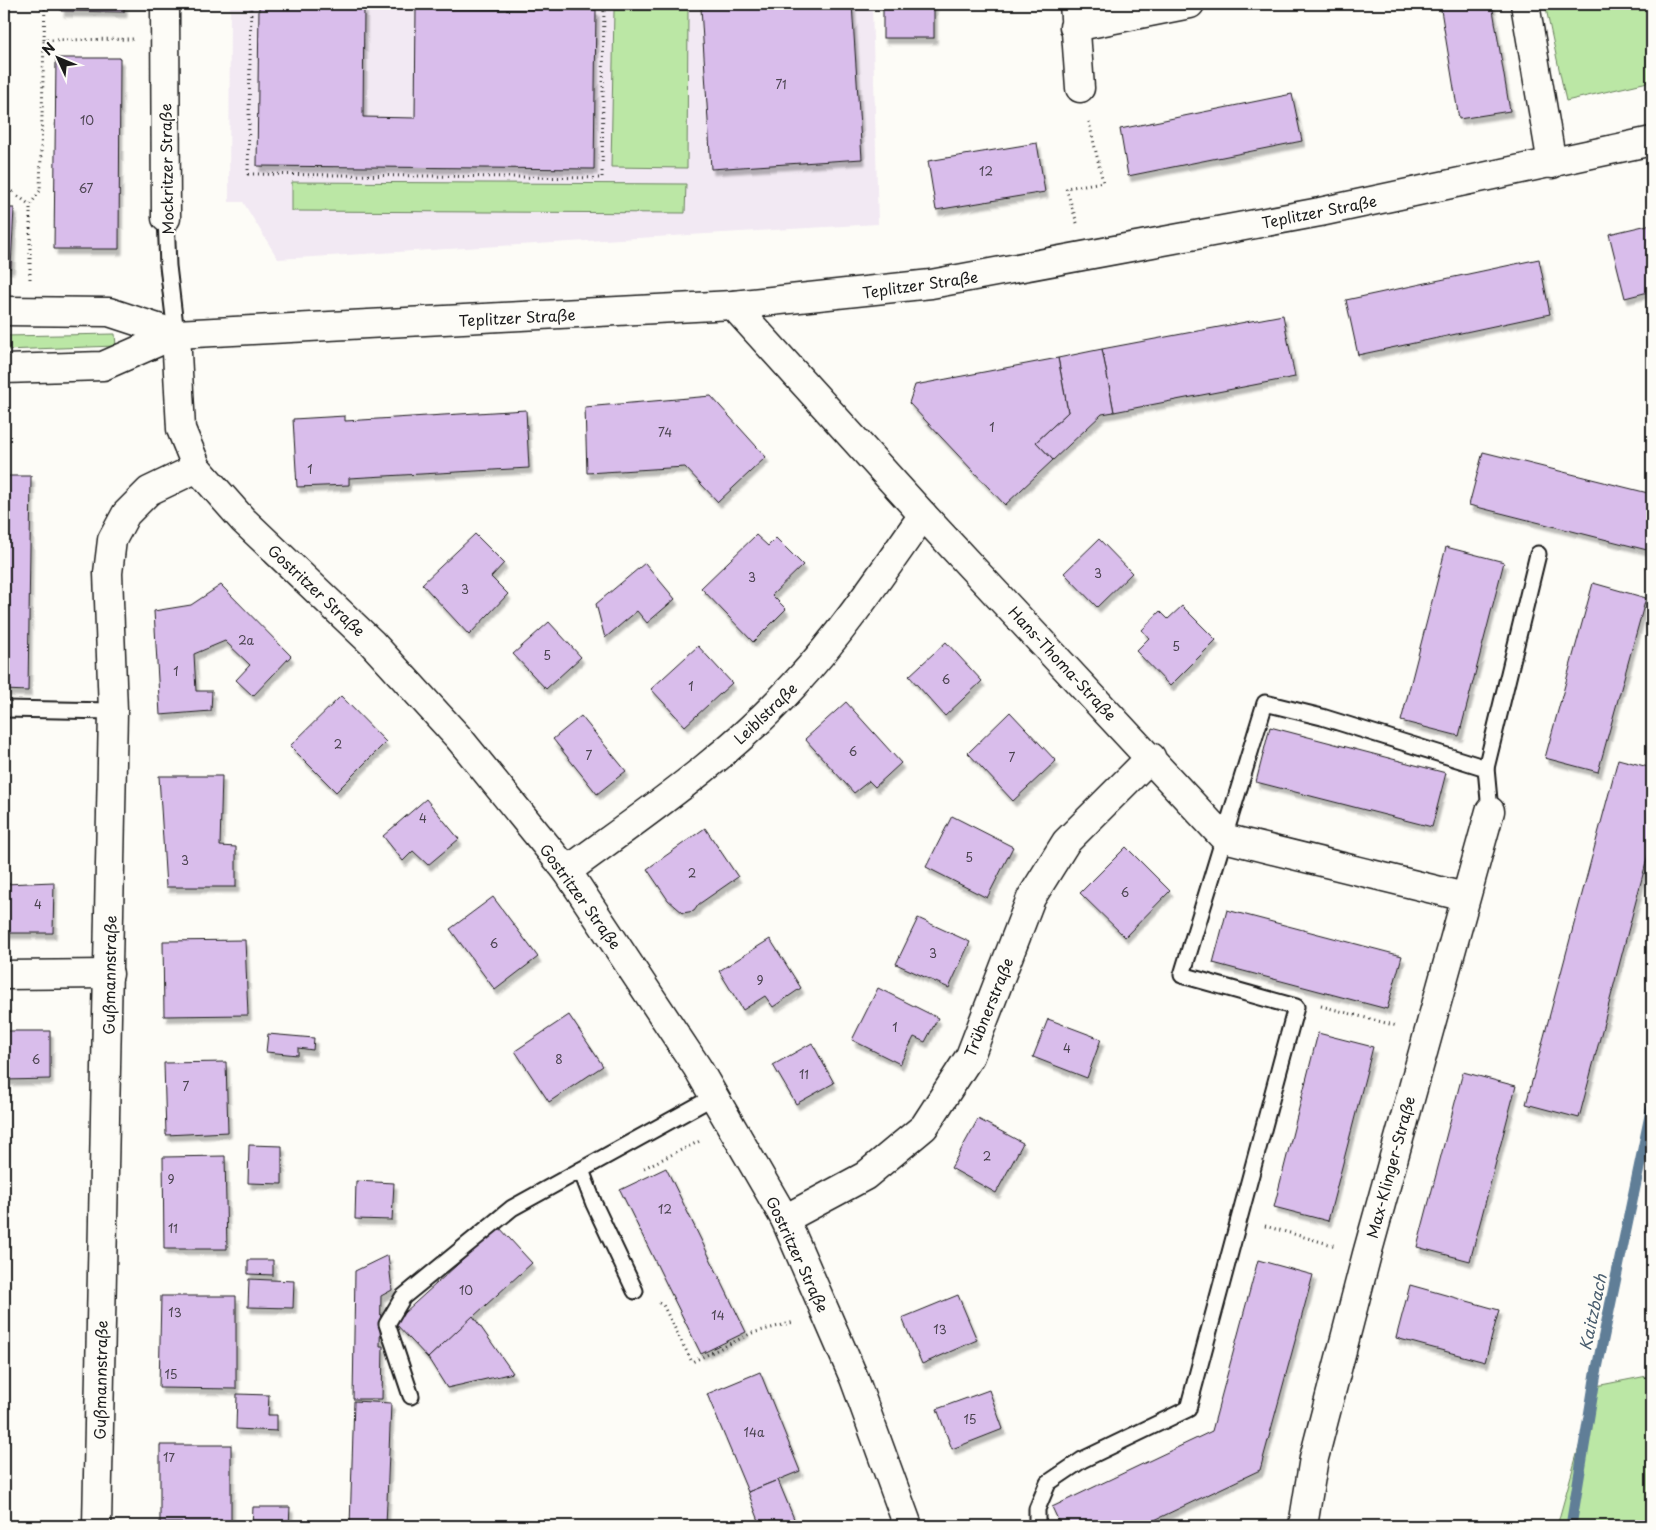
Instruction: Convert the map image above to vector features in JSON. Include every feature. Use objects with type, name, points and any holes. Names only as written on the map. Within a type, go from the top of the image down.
[{"type":"street","name":"Mockritzer Straße","points":[[165,4],[166,218]]},
{"type":"street","points":[[1080,88],[1074,16],[1190,4]]},
{"type":"street","points":[[1525,4],[1552,164]]},
{"type":"street","name":"Teplitzer Straße","points":[[4,369],[103,366],[176,334],[733,306],[931,284],[1085,257],[1552,164],[1652,141]]},
{"type":"street","name":"Hans-Thoma-Straße","points":[[733,306],[923,515],[1151,757],[1224,838]]},
{"type":"street","name":"Teplitzer Straße","points":[[17,311],[109,312],[176,334]]},
{"type":"street","name":"Gostritzer Straße","points":[[176,334],[181,429],[197,468],[243,520],[372,643],[458,737],[567,871],[661,1010],[715,1096],[785,1219],[854,1378],[908,1526]]},
{"type":"street","name":"Gußmannstraße","points":[[97,1526],[113,711],[108,573],[112,540],[126,514],[149,491],[197,468]]},
{"type":"street","name":"Leiblstraße","points":[[567,871],[694,778],[745,734],[789,690],[839,632],[923,515]]},
{"type":"street","name":"Trübnerstraße","points":[[785,1219],[865,1176],[924,1127],[970,1056],[1030,898],[1066,842],[1151,757]]},
{"type":"street","name":"Max-Klinger-Straße","points":[[1304,1526],[1314,1458],[1367,1254],[1426,1033],[1490,811]]},
{"type":"street","points":[[1224,838],[1466,897]]},
{"type":"street","points":[[4,975],[109,974]]},
{"type":"lane","name":"Mockritzer Straße","points":[[166,218],[168,266],[176,334]]},
{"type":"lane","points":[[1490,811],[1486,768],[1538,554]]},
{"type":"lane","points":[[1037,1526],[1037,1509],[1048,1483],[1082,1460],[1188,1409],[1296,1007],[1182,975],[1265,703],[1322,717],[1486,768]]},
{"type":"lane","points":[[4,710],[113,711]]},
{"type":"lane","points":[[411,1396],[387,1324],[403,1297],[512,1208],[715,1096]]},
{"type":"lane","points":[[581,1170],[594,1204],[636,1291]]},
{"type":"path","points":[[17,311],[30,205],[40,191],[45,4]]},
{"type":"path","points":[[251,4],[248,174],[602,178],[604,4]]},
{"type":"path","points":[[44,40],[164,39]]},
{"type":"path","points":[[1080,88],[1104,182],[1066,188],[1074,211],[1085,257]]},
{"type":"path","points":[[4,185],[30,205]]},
{"type":"path","points":[[4,194],[15,194]]},
{"type":"path","points":[[1296,1007],[1310,1003],[1426,1033]]},
{"type":"path","points":[[639,1170],[731,1125]]},
{"type":"path","points":[[1240,1219],[1367,1254]]},
{"type":"path","points":[[636,1291],[663,1305],[692,1362],[752,1333],[826,1314]]},
{"type":"shaded area","points":[[230,4],[872,4],[878,224],[278,259],[243,202],[229,202]]},
{"type":"green space","points":[[1545,4],[1652,4],[1652,81],[1566,101]]},
{"type":"green space","points":[[614,10],[688,10],[687,168],[611,167]]},
{"type":"green space","points":[[292,182],[686,184],[685,213],[292,211]]},
{"type":"green space","points":[[115,334],[116,346],[4,350],[4,336]]},
{"type":"green space","points":[[1652,1375],[1652,1526],[1557,1526],[1596,1386]]},
{"type":"building","points":[[62,4],[124,4],[124,12],[61,11]]},
{"type":"building","points":[[769,4],[852,4],[862,159],[711,169],[701,8]]},
{"type":"building","points":[[883,4],[934,4],[934,38],[883,38]]},
{"type":"building","points":[[1440,4],[1492,4],[1510,111],[1459,119]]},
{"type":"building","points":[[259,7],[364,8],[363,117],[415,118],[416,9],[596,10],[594,169],[257,166]]},
{"type":"building","points":[[56,58],[120,58],[119,249],[54,249]]},
{"type":"building","points":[[1292,94],[1302,141],[1128,176],[1120,129]]},
{"type":"building","points":[[1037,143],[1045,192],[936,210],[928,161]]},
{"type":"building","points":[[4,208],[14,208],[11,268],[4,268]]},
{"type":"building","points":[[1652,224],[1652,291],[1625,298],[1609,234]]},
{"type":"building","points":[[1539,259],[1550,314],[1358,355],[1346,300]]},
{"type":"building","points":[[1283,315],[1295,377],[1114,412],[1102,349]]},
{"type":"building","points":[[1102,349],[1114,412],[1102,414],[1053,460],[1036,442],[1068,412],[1058,358]]},
{"type":"building","points":[[1058,358],[1068,412],[1036,442],[1053,460],[1005,505],[909,403],[915,385]]},
{"type":"building","points":[[711,396],[766,457],[718,502],[685,467],[587,473],[585,407]]},
{"type":"building","points":[[526,410],[529,468],[349,478],[349,485],[297,487],[293,419],[345,416],[345,421]]},
{"type":"building","points":[[1483,452],[1652,494],[1651,551],[1469,505]]},
{"type":"building","points":[[4,476],[31,476],[28,691],[4,690]]},
{"type":"building","points":[[475,534],[504,563],[491,577],[508,594],[469,635],[422,584]]},
{"type":"building","points":[[756,535],[768,546],[776,538],[803,565],[772,595],[786,609],[753,642],[701,588]]},
{"type":"building","points":[[1099,539],[1132,573],[1097,607],[1064,573]]},
{"type":"building","points":[[1446,547],[1504,562],[1459,736],[1401,721]]},
{"type":"building","points":[[645,563],[675,599],[647,623],[637,611],[605,638],[596,604]]},
{"type":"building","points":[[1593,583],[1646,598],[1598,772],[1545,758]]},
{"type":"building","points":[[221,585],[291,656],[253,696],[236,680],[250,665],[225,641],[194,654],[196,691],[212,691],[211,711],[160,715],[154,611],[191,605]]},
{"type":"building","points":[[1182,606],[1216,640],[1170,686],[1136,651],[1149,638],[1142,630],[1160,611],[1168,619]]},
{"type":"building","points":[[549,622],[581,657],[546,689],[513,654]]},
{"type":"building","points":[[946,642],[982,681],[945,716],[909,676]]},
{"type":"building","points":[[698,646],[732,683],[685,726],[651,689]]},
{"type":"building","points":[[341,696],[386,742],[336,792],[290,746]]},
{"type":"building","points":[[846,702],[901,763],[875,787],[869,781],[854,793],[805,739]]},
{"type":"building","points":[[1010,712],[1056,761],[1013,801],[968,753]]},
{"type":"building","points":[[581,716],[626,771],[597,794],[553,739]]},
{"type":"building","points":[[1270,727],[1446,773],[1432,827],[1256,782]]},
{"type":"building","points":[[1618,759],[1652,768],[1652,840],[1579,1118],[1526,1104]]},
{"type":"building","points":[[159,776],[222,776],[220,846],[236,847],[236,887],[166,887]]},
{"type":"building","points":[[426,799],[459,839],[428,865],[413,851],[403,861],[383,836]]},
{"type":"building","points":[[952,816],[1013,847],[987,898],[926,867]]},
{"type":"building","points":[[705,828],[738,877],[699,904],[694,911],[683,913],[668,900],[647,869]]},
{"type":"building","points":[[1126,847],[1170,891],[1125,937],[1080,893]]},
{"type":"building","points":[[54,882],[53,933],[4,933],[4,884]]},
{"type":"building","points":[[493,897],[538,957],[495,990],[450,929]]},
{"type":"building","points":[[1227,910],[1402,956],[1387,1009],[1213,963]]},
{"type":"building","points":[[918,918],[970,942],[949,988],[896,964]]},
{"type":"building","points":[[770,939],[801,988],[773,1007],[765,996],[743,1010],[719,971]]},
{"type":"building","points":[[245,940],[248,1015],[164,1016],[163,941]]},
{"type":"building","points":[[878,988],[938,1018],[925,1042],[914,1037],[900,1064],[852,1040]]},
{"type":"building","points":[[569,1015],[603,1066],[549,1102],[515,1051]]},
{"type":"building","points":[[1048,1019],[1101,1039],[1087,1078],[1033,1057]]},
{"type":"building","points":[[4,1031],[50,1031],[50,1079],[4,1080]]},
{"type":"building","points":[[1318,1033],[1373,1047],[1328,1221],[1274,1207]]},
{"type":"building","points":[[268,1034],[314,1038],[313,1050],[298,1048],[298,1055],[266,1052]]},
{"type":"building","points":[[812,1043],[834,1083],[796,1104],[773,1065]]},
{"type":"building","points":[[226,1062],[228,1132],[166,1135],[164,1063]]},
{"type":"building","points":[[1463,1072],[1516,1086],[1470,1261],[1417,1247]]},
{"type":"building","points":[[978,1119],[1023,1143],[996,1193],[951,1168]]},
{"type":"building","points":[[249,1145],[282,1146],[282,1184],[248,1183]]},
{"type":"building","points":[[225,1156],[227,1249],[164,1249],[163,1157]]},
{"type":"building","points":[[666,1168],[746,1332],[701,1354],[620,1190]]},
{"type":"building","points":[[356,1181],[394,1183],[392,1220],[355,1219]]},
{"type":"building","points":[[499,1227],[532,1263],[428,1358],[394,1322]]},
{"type":"building","points":[[388,1255],[392,1290],[381,1296],[380,1346],[383,1346],[382,1399],[353,1399],[355,1271]]},
{"type":"building","points":[[248,1260],[273,1260],[273,1275],[248,1274]]},
{"type":"building","points":[[1258,1260],[1313,1275],[1260,1470],[1142,1526],[1061,1526],[1052,1507],[1212,1431]]},
{"type":"building","points":[[249,1279],[294,1281],[293,1308],[248,1307]]},
{"type":"building","points":[[1410,1285],[1499,1310],[1485,1362],[1396,1338]]},
{"type":"building","points":[[958,1295],[977,1340],[922,1364],[902,1318]]},
{"type":"building","points":[[161,1296],[236,1296],[236,1389],[159,1388]]},
{"type":"building","points":[[473,1316],[513,1373],[447,1388],[428,1358]]},
{"type":"building","points":[[760,1372],[800,1471],[748,1492],[707,1394]]},
{"type":"building","points":[[989,1390],[1003,1429],[952,1449],[937,1409]]},
{"type":"building","points":[[237,1394],[269,1395],[268,1415],[277,1415],[277,1431],[236,1429]]},
{"type":"building","points":[[354,1401],[391,1403],[386,1526],[350,1526]]},
{"type":"building","points":[[160,1445],[231,1445],[231,1523],[160,1523]]},
{"type":"building","points":[[778,1480],[797,1526],[761,1526],[748,1492]]},
{"type":"building","points":[[253,1507],[290,1507],[289,1526],[252,1526]]},
{"type":"waterway","name":"Kaitzbach","points":[[1571,1526],[1596,1373],[1652,1106]]}]
